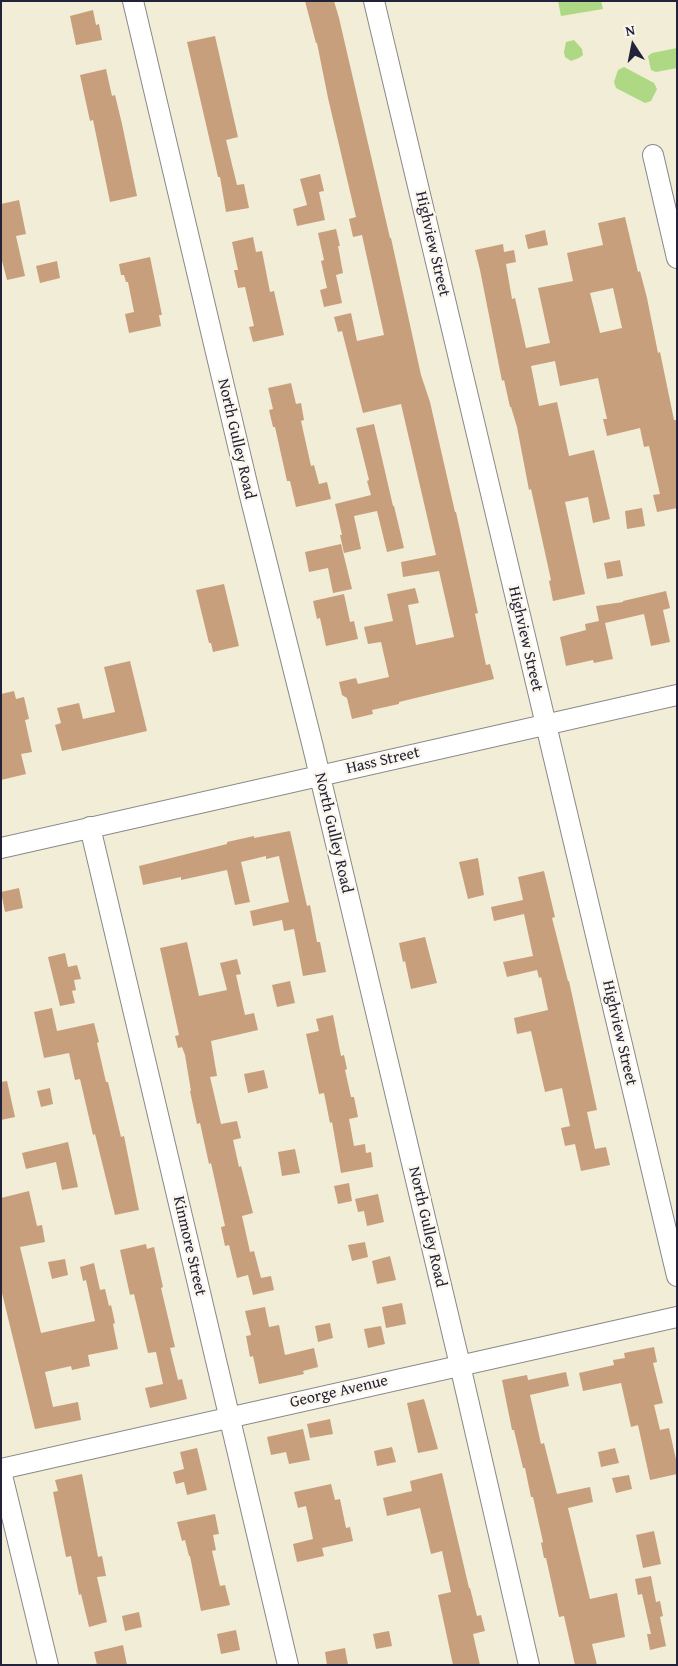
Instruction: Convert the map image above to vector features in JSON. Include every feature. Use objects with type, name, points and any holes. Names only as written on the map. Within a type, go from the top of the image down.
[{"type":"street","name":"North Gulley Road","points":[[133,1],[257,527],[319,775],[460,1365],[529,1665]]},
{"type":"street","name":"Highview Street","points":[[374,1],[677,1276]]},
{"type":"street","points":[[653,155],[677,258]]},
{"type":"street","name":"Hass Street","points":[[1,848],[677,695]]},
{"type":"street","name":"Kinmore Street","points":[[90,827],[288,1665]]},
{"type":"street","name":"George Avenue","points":[[1,1470],[677,1317]]},
{"type":"street","points":[[1,1470],[48,1665]]},
{"type":"green space","points":[[558,1],[601,1],[603,9],[561,16]]},
{"type":"green space","points":[[574,40],[582,49],[583,55],[571,61],[565,57],[564,52],[566,42]]},
{"type":"green space","points":[[677,48],[677,68],[656,72],[651,70],[648,56],[652,53]]},
{"type":"green space","points":[[624,67],[654,83],[657,89],[651,101],[645,103],[616,88],[614,82],[618,70]]},
{"type":"building","points":[[305,1],[334,1],[339,18],[421,375],[430,402],[456,512],[478,613],[475,614],[486,665],[490,664],[494,679],[399,702],[399,704],[372,710],[373,714],[352,719],[347,698],[342,695],[339,682],[356,678],[358,684],[389,677],[381,642],[368,644],[364,627],[393,621],[387,594],[415,588],[419,603],[408,605],[416,645],[454,637],[439,571],[403,577],[401,562],[436,555],[401,404],[363,413],[342,331],[338,332],[334,317],[351,313],[357,341],[384,335],[362,235],[353,237],[349,219],[356,217],[317,43]]},
{"type":"building","points":[[93,10],[96,25],[99,24],[102,40],[76,45],[70,16]]},
{"type":"building","points":[[215,36],[238,137],[226,140],[237,185],[244,184],[249,208],[226,212],[220,177],[218,177],[187,42]]},
{"type":"building","points":[[106,69],[112,96],[115,95],[137,196],[110,202],[93,120],[90,121],[80,75]]},
{"type":"building","points":[[320,174],[324,191],[319,192],[325,220],[297,226],[293,209],[307,205],[300,179]]},
{"type":"building","points":[[19,200],[26,234],[16,236],[25,276],[7,280],[1,257],[1,204]]},
{"type":"building","points":[[625,217],[638,272],[640,271],[674,420],[677,420],[677,508],[657,512],[653,495],[660,494],[649,446],[644,447],[640,428],[607,436],[603,419],[607,419],[598,378],[560,386],[555,361],[531,366],[539,406],[557,402],[569,456],[594,450],[610,519],[593,523],[588,497],[565,502],[585,594],[553,601],[549,581],[551,580],[531,489],[529,490],[517,427],[504,380],[502,381],[475,250],[503,244],[504,252],[514,250],[516,262],[506,264],[512,299],[515,298],[526,348],[550,343],[538,288],[573,281],[567,253],[603,245],[598,223]],"holes":[[[613,288],[622,328],[600,333],[590,293]]]},
{"type":"building","points":[[336,229],[343,273],[336,275],[342,303],[324,307],[320,290],[327,288],[321,261],[324,260],[318,233]]},
{"type":"building","points":[[545,230],[548,245],[528,249],[525,235]]},
{"type":"building","points":[[253,237],[256,252],[262,251],[270,292],[274,291],[284,335],[253,342],[249,327],[254,326],[245,287],[238,288],[234,270],[238,270],[232,242]]},
{"type":"building","points":[[150,257],[162,315],[159,315],[161,326],[129,333],[125,314],[134,312],[128,282],[126,282],[124,275],[121,275],[119,264]]},
{"type":"building","points":[[57,261],[60,278],[40,283],[36,266]]},
{"type":"building","points":[[291,383],[296,404],[301,403],[304,420],[301,421],[311,466],[314,465],[319,484],[327,482],[331,499],[296,507],[290,481],[287,481],[275,427],[273,427],[269,410],[273,409],[268,388]]},
{"type":"building","points":[[374,424],[404,548],[387,552],[377,511],[354,516],[361,549],[344,553],[335,504],[371,495],[356,428]]},
{"type":"building","points":[[642,508],[645,526],[627,529],[625,511]]},
{"type":"building","points":[[341,544],[352,589],[333,593],[328,568],[309,572],[305,552]]},
{"type":"building","points":[[620,560],[623,576],[607,579],[604,563]]},
{"type":"building","points":[[224,584],[239,646],[213,652],[196,590]]},
{"type":"building","points":[[666,591],[670,608],[663,610],[670,642],[651,646],[644,614],[605,623],[613,659],[594,663],[593,660],[566,666],[560,637],[586,630],[585,624],[599,621],[596,606],[623,602]]},
{"type":"building","points":[[344,594],[350,622],[354,621],[358,639],[326,646],[320,618],[317,619],[313,601]]},
{"type":"building","points":[[130,661],[147,731],[62,751],[55,725],[61,723],[57,708],[79,703],[83,719],[115,712],[104,667]]},
{"type":"building","points":[[14,691],[16,699],[24,697],[29,719],[25,720],[32,752],[21,754],[26,774],[1,780],[1,694]]},
{"type":"building","points":[[290,831],[307,906],[310,905],[317,942],[320,942],[326,972],[303,976],[294,929],[284,931],[282,920],[253,926],[250,911],[289,902],[279,856],[266,859],[266,856],[241,862],[250,902],[235,905],[227,870],[181,880],[181,877],[143,885],[139,866],[227,844],[227,842]]},
{"type":"building","points":[[478,858],[484,895],[468,899],[459,862]]},
{"type":"building","points":[[544,871],[555,917],[552,918],[569,981],[597,1110],[587,1112],[595,1149],[606,1147],[610,1165],[581,1171],[575,1144],[565,1146],[561,1128],[570,1126],[562,1088],[545,1092],[531,1031],[517,1034],[514,1018],[548,1010],[541,977],[539,978],[537,970],[507,977],[503,962],[533,956],[524,914],[494,921],[491,907],[523,900],[518,877]]},
{"type":"building","points":[[19,888],[23,908],[5,912],[1,892]]},
{"type":"building","points":[[425,937],[437,983],[411,989],[399,943]]},
{"type":"building","points":[[187,942],[199,996],[227,990],[220,963],[237,959],[241,974],[236,975],[245,1015],[254,1013],[258,1030],[211,1041],[217,1076],[210,1077],[221,1124],[237,1121],[241,1138],[233,1140],[253,1213],[242,1216],[250,1252],[254,1251],[261,1278],[271,1276],[274,1290],[253,1295],[248,1275],[237,1278],[229,1245],[225,1246],[221,1227],[225,1226],[211,1163],[209,1164],[200,1123],[197,1124],[185,1055],[182,1047],[178,1048],[175,1036],[179,1035],[160,948]]},
{"type":"building","points":[[65,953],[68,967],[77,965],[81,979],[74,980],[76,990],[72,991],[75,1003],[60,1006],[48,957]]},
{"type":"building","points":[[290,981],[295,1003],[277,1007],[272,985]]},
{"type":"building","points":[[52,1008],[57,1031],[94,1023],[106,1082],[108,1082],[121,1137],[124,1136],[139,1210],[115,1215],[80,1079],[75,1080],[69,1053],[44,1058],[34,1012]]},
{"type":"building","points":[[333,1015],[341,1056],[344,1055],[351,1097],[354,1097],[358,1117],[349,1119],[354,1146],[365,1144],[366,1153],[371,1152],[373,1167],[341,1173],[332,1122],[330,1123],[324,1093],[319,1094],[306,1034],[319,1031],[316,1019]]},
{"type":"building","points":[[264,1070],[268,1088],[248,1093],[244,1074]]},
{"type":"building","points":[[7,1081],[15,1117],[1,1120],[1,1082]]},
{"type":"building","points":[[50,1088],[53,1104],[41,1107],[37,1091]]},
{"type":"building","points":[[68,1142],[78,1187],[62,1190],[56,1162],[26,1169],[22,1153]]},
{"type":"building","points":[[295,1149],[300,1173],[282,1176],[278,1152]]},
{"type":"building","points":[[349,1183],[352,1201],[338,1204],[334,1186]]},
{"type":"building","points":[[29,1191],[37,1226],[42,1225],[45,1242],[20,1247],[41,1333],[95,1321],[86,1280],[83,1281],[80,1267],[94,1263],[100,1290],[105,1289],[109,1306],[111,1305],[118,1349],[88,1355],[90,1366],[72,1370],[71,1366],[45,1372],[53,1407],[78,1402],[81,1420],[35,1429],[1,1289],[1,1198]]},
{"type":"building","points":[[378,1194],[384,1222],[367,1226],[364,1211],[358,1212],[355,1199]]},
{"type":"building","points":[[365,1242],[368,1257],[352,1261],[348,1245]]},
{"type":"building","points":[[146,1244],[147,1249],[154,1247],[163,1287],[161,1288],[175,1347],[170,1348],[178,1380],[182,1379],[187,1399],[150,1408],[145,1388],[163,1384],[156,1352],[148,1353],[134,1294],[130,1295],[120,1250]]},
{"type":"building","points":[[390,1256],[396,1280],[377,1284],[372,1261]]},
{"type":"building","points":[[65,1259],[68,1275],[52,1279],[48,1262]]},
{"type":"building","points":[[402,1303],[406,1324],[386,1328],[382,1307]]},
{"type":"building","points":[[265,1307],[269,1327],[279,1325],[285,1355],[314,1348],[318,1367],[303,1371],[304,1374],[259,1384],[253,1356],[250,1357],[246,1336],[251,1335],[245,1311]]},
{"type":"building","points":[[330,1323],[333,1338],[318,1342],[315,1326]]},
{"type":"building","points":[[381,1326],[385,1344],[368,1348],[364,1329]]},
{"type":"building","points":[[654,1347],[657,1362],[653,1363],[663,1403],[654,1405],[660,1430],[669,1428],[677,1464],[677,1474],[650,1480],[638,1425],[631,1427],[621,1383],[583,1391],[579,1373],[614,1365],[613,1360],[625,1358],[624,1353]]},
{"type":"building","points":[[566,1372],[569,1386],[530,1395],[541,1444],[544,1443],[557,1494],[590,1487],[593,1502],[568,1508],[590,1599],[617,1593],[625,1637],[592,1644],[597,1665],[575,1665],[564,1616],[559,1617],[546,1558],[544,1558],[541,1543],[543,1542],[533,1497],[531,1497],[514,1430],[512,1430],[502,1380],[527,1375],[528,1380]]},
{"type":"building","points":[[424,1399],[438,1449],[418,1453],[407,1403]]},
{"type":"building","points":[[330,1419],[333,1434],[310,1438],[307,1424]]},
{"type":"building","points":[[303,1429],[310,1460],[289,1464],[286,1452],[271,1455],[267,1437]]},
{"type":"building","points":[[392,1447],[396,1462],[377,1466],[374,1451]]},
{"type":"building","points":[[197,1448],[207,1490],[187,1495],[184,1482],[176,1484],[173,1472],[184,1469],[180,1452]]},
{"type":"building","points":[[615,1448],[619,1463],[601,1467],[598,1452]]},
{"type":"building","points":[[442,1473],[469,1588],[477,1616],[481,1615],[485,1631],[473,1634],[480,1665],[453,1665],[438,1595],[451,1592],[442,1551],[431,1554],[420,1508],[387,1516],[383,1498],[412,1491],[410,1481]]},
{"type":"building","points":[[82,1474],[98,1557],[102,1556],[106,1576],[97,1577],[107,1622],[89,1627],[81,1594],[79,1595],[71,1556],[66,1557],[53,1492],[58,1491],[55,1480]]},
{"type":"building","points":[[629,1475],[632,1489],[616,1493],[612,1478]]},
{"type":"building","points":[[331,1484],[335,1500],[340,1499],[346,1528],[350,1527],[353,1541],[322,1548],[324,1556],[297,1562],[293,1544],[313,1539],[306,1506],[298,1508],[294,1492]]},
{"type":"building","points":[[215,1514],[219,1534],[213,1535],[216,1550],[212,1551],[220,1586],[225,1585],[230,1605],[201,1611],[190,1556],[185,1540],[182,1541],[177,1522]]},
{"type":"building","points":[[654,1531],[661,1564],[643,1568],[636,1535]]},
{"type":"building","points":[[651,1576],[656,1602],[660,1601],[663,1616],[660,1617],[666,1646],[650,1650],[647,1634],[651,1634],[642,1594],[638,1595],[635,1579]]},
{"type":"building","points":[[139,1612],[142,1627],[125,1631],[122,1616]]},
{"type":"building","points":[[236,1630],[240,1650],[221,1654],[217,1634]]},
{"type":"building","points":[[389,1631],[392,1646],[376,1649],[373,1634]]},
{"type":"building","points":[[123,1645],[127,1665],[97,1665],[94,1652]]},
{"type":"building","points":[[345,1648],[348,1665],[327,1665],[325,1652]]}]
